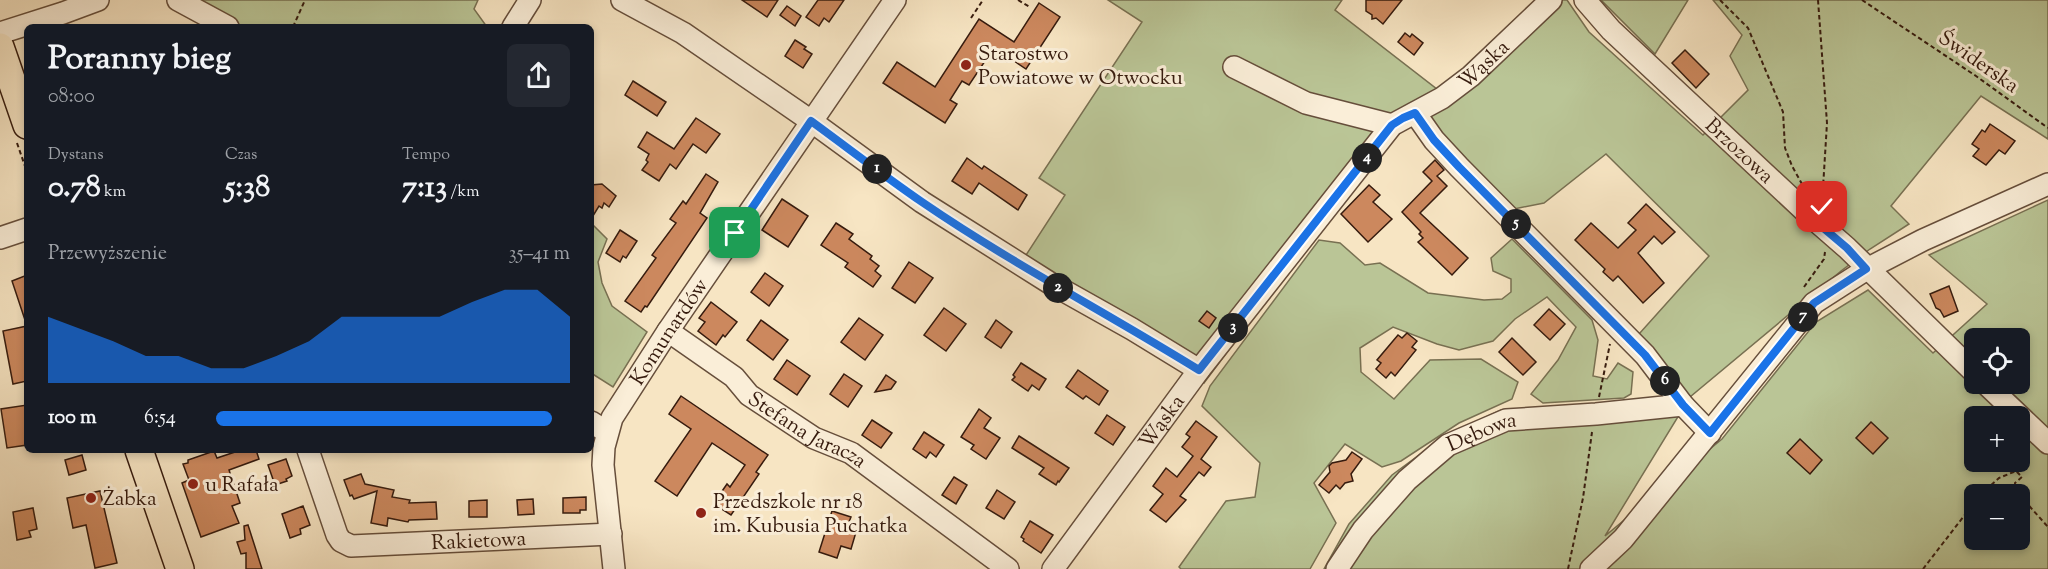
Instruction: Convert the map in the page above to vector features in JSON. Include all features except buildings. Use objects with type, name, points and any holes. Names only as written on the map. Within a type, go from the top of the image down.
[{"type":"main road","points":[[0,47],[24,116]]},
{"type":"main road","points":[[140,453],[180,569]]},
{"type":"street","points":[[30,24],[98,0]]},
{"type":"street","points":[[178,0],[222,24]]},
{"type":"street","points":[[515,24],[530,0]]},
{"type":"street","points":[[622,0],[683,33],[811,121],[922,202],[1050,283],[1132,328],[1199,370]]},
{"type":"street","name":"Komunardów","points":[[614,569],[603,465],[604,447],[599,427],[619,407],[668,331],[895,0]]},
{"type":"street","name":"Wąska","points":[[1053,569],[1199,370],[1392,125],[1442,98],[1471,76],[1551,0]]},
{"type":"street","name":"Brzozowa","points":[[1585,0],[1611,30],[1814,220],[1847,248],[1964,362]]},
{"type":"street","points":[[0,33],[24,26]]},
{"type":"street","points":[[1234,67],[1306,103],[1392,125]]},
{"type":"street","points":[[1415,113],[1434,140],[1459,167],[1645,355],[1683,405],[1710,433]]},
{"type":"street","points":[[1592,569],[1623,539],[1814,303],[1866,269],[1923,240],[2048,184]]},
{"type":"street","points":[[0,238],[24,230]]},
{"type":"street","name":"Stefana Jaracza","points":[[668,331],[734,377],[749,395],[814,438],[851,453],[1008,569]]},
{"type":"street","points":[[1997,394],[2048,443]]},
{"type":"street","name":"Dębowa","points":[[1337,569],[1363,530],[1400,489],[1448,445],[1506,420],[1683,405]]},
{"type":"street","name":"Rakietowa","points":[[309,453],[337,535],[346,545],[611,534]]},
{"type":"path","points":[[294,24],[305,0]]},
{"type":"path","points":[[971,18],[983,0]]},
{"type":"path","points":[[1018,0],[1030,7]]},
{"type":"path","points":[[1720,0],[1748,28],[1783,112],[1785,148],[1805,191]]},
{"type":"path","points":[[1814,220],[1822,207],[1827,123],[1818,0]]},
{"type":"path","name":"Świderska","points":[[1862,0],[1976,76],[2048,128]]},
{"type":"path","points":[[1568,569],[1614,323]]},
{"type":"path","points":[[1992,484],[1999,478],[2016,471],[2022,477],[2015,484]]},
{"type":"path","points":[[2030,507],[2048,527]]},
{"type":"path","points":[[1923,569],[1964,516]]},
{"type":"green space","points":[[183,0],[478,0],[474,9],[485,24],[220,24]]},
{"type":"green space","points":[[1108,0],[1342,0],[1335,10],[1437,89],[1463,73],[1536,0],[1567,0],[1589,32],[1703,135],[1748,90],[1730,56],[1742,35],[1713,0],[2048,0],[2048,139],[1981,96],[1891,206],[1909,224],[1841,271],[1690,397],[1605,536],[1722,439],[1816,322],[1868,290],[1933,353],[1987,304],[1929,255],[2048,200],[2048,569],[1324,569],[1349,524],[1392,475],[1445,436],[1501,410],[1598,406],[1689,397],[1639,334],[1709,256],[1606,154],[1544,203],[1514,209],[1435,131],[1401,119],[1204,383],[1017,269],[1065,195],[1039,178],[1142,22]]},
{"type":"green space","points":[[1601,0],[1688,0],[1655,54]]},
{"type":"green space","points":[[594,226],[607,239],[598,262],[602,283],[612,306],[647,332],[613,387],[594,375]]},
{"type":"green space","points":[[1512,239],[1592,320],[1598,340],[1593,376],[1607,379],[1618,363],[1633,372],[1631,394],[1624,398],[1543,403],[1531,394],[1558,360],[1576,327],[1547,297],[1515,319],[1493,341],[1459,350],[1393,327],[1360,348],[1361,372],[1394,399],[1430,360],[1481,359],[1518,382],[1512,399],[1459,423],[1401,461],[1382,467],[1345,444],[1314,483],[1336,523],[1310,569],[1181,569],[1179,567],[1226,501],[1255,497],[1260,463],[1202,406],[1210,386],[1319,240],[1340,243],[1365,265],[1380,263],[1428,293],[1484,300],[1502,299],[1511,292],[1511,279],[1493,271],[1491,258]]},
{"type":"place","name":"Starostwo Powiatowe w Otwocku","points":[[966,65]]},
{"type":"place","name":"u Rafała","points":[[193,484]]},
{"type":"place","name":"Żabka","points":[[91,498]]},
{"type":"place","name":"Przedszkole nr 18 im. Kubusia Puchatka","points":[[701,513]]},
{"type":"route","points":[[735,233],[811,121],[922,202],[1050,283],[1132,328],[1199,370],[1392,125],[1415,113],[1434,140],[1459,167],[1645,355],[1683,405],[1710,433],[1814,303],[1866,269],[1847,248],[1814,220],[1822,207]]}]
